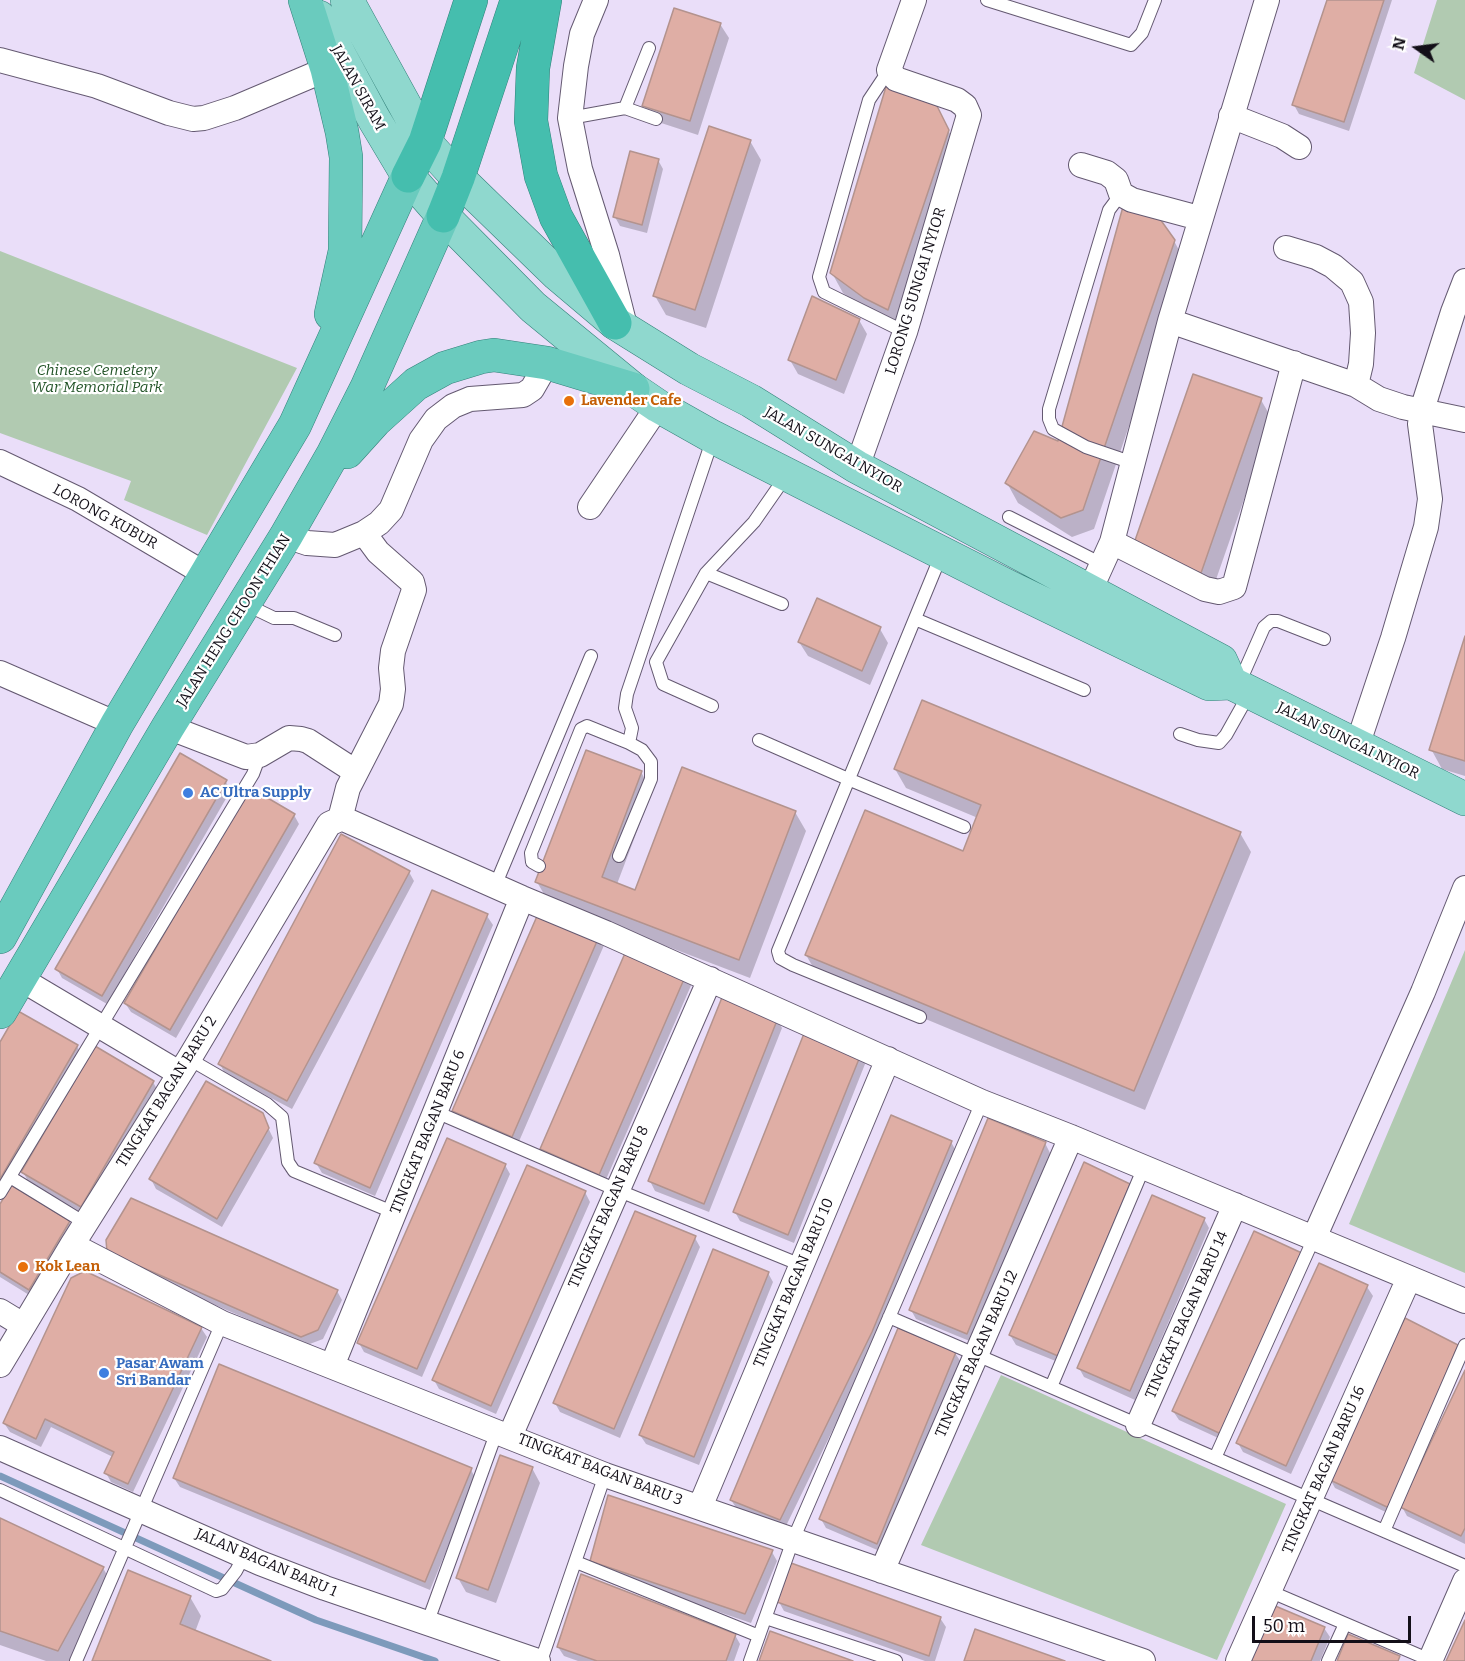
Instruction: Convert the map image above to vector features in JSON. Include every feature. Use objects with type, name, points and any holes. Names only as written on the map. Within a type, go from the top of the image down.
[{"type":"highway","points":[[295,424],[334,304],[345,251],[346,157],[327,69],[305,0]]},
{"type":"highway","points":[[0,938],[117,724],[295,424],[425,142],[471,0]]},
{"type":"highway","points":[[443,216],[458,178],[517,0]]},
{"type":"highway","points":[[545,0],[532,69],[531,121],[541,176],[556,217],[621,327]]},
{"type":"highway","name":"JALAN HENG CHOON THIAN","points":[[0,1012],[168,727],[314,488],[367,387],[443,216]]},
{"type":"highway","points":[[314,488],[375,421],[416,384],[463,361],[494,355],[547,363],[646,397]]},
{"type":"main road","name":"JALAN SIRAM","points":[[310,0],[374,119],[408,176],[443,216]]},
{"type":"main road","points":[[347,0],[425,142]]},
{"type":"main road","name":"JALAN SUNGAI NYIOR","points":[[425,142],[458,178],[557,274],[621,327],[652,347],[751,401],[857,466],[1221,661],[1240,687],[1465,799]]},
{"type":"main road","name":"JALAN SUNGAI NYIOR","points":[[443,216],[533,307],[646,397],[714,437],[942,553],[1090,592]]},
{"type":"street","points":[[596,0],[582,34],[570,118],[580,169],[607,255],[621,327]]},
{"type":"street","points":[[889,70],[914,0]]},
{"type":"street","points":[[1090,592],[1112,542],[1199,218],[1266,0]]},
{"type":"street","points":[[0,60],[97,86],[175,115],[193,119],[236,108],[327,69]]},
{"type":"street","name":"LORONG SUNGAI NYIOR","points":[[857,466],[905,332],[969,115],[965,106],[957,100],[896,79],[889,70]]},
{"type":"street","points":[[1231,116],[1282,136],[1299,147]]},
{"type":"street","points":[[1081,165],[1107,173],[1116,180],[1121,194],[1132,200],[1199,218]]},
{"type":"street","points":[[1286,248],[1316,257],[1333,266],[1352,282],[1361,302],[1363,333],[1361,364],[1356,385]]},
{"type":"street","points":[[1357,746],[1393,638],[1426,527],[1430,499],[1420,424],[1422,410],[1465,281]]},
{"type":"street","points":[[1170,321],[1356,385],[1379,399],[1403,407],[1465,420]]},
{"type":"street","points":[[286,536],[307,543],[335,545],[364,533],[379,523],[391,510],[421,440],[436,419],[453,406],[470,399],[523,395],[532,389],[547,363]]},
{"type":"street","points":[[1112,542],[1205,589],[1219,592],[1234,586],[1294,363]]},
{"type":"street","points":[[590,507],[646,397]]},
{"type":"street","name":"LORONG KUBUR","points":[[0,462],[78,499],[207,575]]},
{"type":"street","points":[[364,533],[378,552],[412,582],[414,590],[393,651],[391,704],[348,788],[337,820],[346,820],[710,979],[982,1102],[1465,1301]]},
{"type":"street","points":[[0,673],[117,724]]},
{"type":"street","points":[[168,727],[246,757],[260,755],[289,738],[301,739],[308,741],[356,772]]},
{"type":"street","name":"TINGKAT BAGAN BARU 2","points":[[0,1365],[184,1066],[329,824],[337,820]]},
{"type":"street","points":[[1314,1238],[1423,992],[1465,888]]},
{"type":"street","name":"TINGKAT BAGAN BARU 6","points":[[332,1366],[522,898]]},
{"type":"street","points":[[19,978],[102,1027],[184,1066]]},
{"type":"street","name":"TINGKAT BAGAN BARU 8","points":[[503,1433],[617,1190],[710,979]]},
{"type":"street","name":"TINGKAT BAGAN BARU 10","points":[[700,1507],[888,1059]]},
{"type":"street","name":"TINGKAT BAGAN BARU 12","points":[[882,1571],[1071,1137]]},
{"type":"street","name":"TINGKAT BAGAN BARU 14","points":[[1138,1425],[1235,1205]]},
{"type":"street","name":"TINGKAT BAGAN BARU 3","points":[[72,1245],[222,1323],[605,1475],[1143,1661]]},
{"type":"street","name":"TINGKAT BAGAN BARU 16","points":[[1238,1661],[1409,1278]]},
{"type":"street","points":[[0,1311],[23,1325]]},
{"type":"street","name":"JALAN BAGAN BARU 1","points":[[0,1448],[139,1518],[240,1563],[325,1588],[539,1661]]},
{"type":"street","points":[[1430,1661],[1465,1581]]},
{"type":"lane","points":[[987,0],[1131,45],[1142,33],[1155,0]]},
{"type":"lane","points":[[625,108],[649,48]]},
{"type":"lane","points":[[889,70],[869,100],[819,277],[824,292],[905,332]]},
{"type":"lane","points":[[570,118],[625,108],[656,118]]},
{"type":"lane","points":[[1121,194],[1109,210],[1048,409],[1048,419],[1053,429],[1086,447],[1133,463]]},
{"type":"lane","points":[[629,743],[632,728],[626,708],[627,694],[714,437]]},
{"type":"lane","points":[[712,706],[663,684],[656,662],[706,573],[754,522],[787,475]]},
{"type":"lane","points":[[1009,517],[1090,592]]},
{"type":"lane","points":[[920,1017],[780,958],[778,951],[942,553]]},
{"type":"lane","points":[[706,573],[782,604]]},
{"type":"lane","points":[[244,604],[274,618],[294,618],[335,635]]},
{"type":"lane","points":[[915,619],[1084,690]]},
{"type":"lane","points":[[1180,734],[1198,740],[1218,742],[1226,735],[1240,687],[1264,627],[1271,621],[1278,621],[1324,639]]},
{"type":"lane","points":[[495,886],[591,656]]},
{"type":"lane","points":[[539,866],[532,862],[531,853],[581,729],[587,726],[642,750],[651,762],[651,779],[619,856]]},
{"type":"lane","points":[[759,740],[964,827]]},
{"type":"lane","points":[[0,1194],[253,774],[260,755]]},
{"type":"lane","points":[[184,1066],[267,1104],[282,1117],[288,1162],[294,1171],[395,1213]]},
{"type":"lane","points":[[750,1661],[794,1540],[982,1102]]},
{"type":"lane","points":[[436,1112],[617,1190],[801,1265]]},
{"type":"lane","points":[[1051,1387],[1144,1167]]},
{"type":"lane","points":[[10,1177],[86,1223]]},
{"type":"lane","points":[[1215,1458],[1314,1238]]},
{"type":"lane","points":[[889,1317],[1465,1566]]},
{"type":"lane","points":[[76,1661],[222,1323]]},
{"type":"lane","points":[[1384,1531],[1465,1345]]},
{"type":"lane","points":[[427,1624],[503,1433]]},
{"type":"lane","points":[[539,1661],[576,1563],[605,1475]]},
{"type":"lane","points":[[0,1490],[127,1547],[216,1591],[222,1589],[240,1563]]},
{"type":"lane","points":[[576,1563],[759,1636]]},
{"type":"lane","points":[[1269,1592],[1430,1661]]},
{"type":"lane","points":[[766,1618],[896,1661]]},
{"type":"lane","points":[[1328,1661],[1345,1624]]},
{"type":"green space","points":[[1437,0],[1465,0],[1465,100],[1414,73]]},
{"type":"green space","name":"Chinese Cemetery War Memorial Park","points":[[0,251],[297,368],[207,535],[124,500],[131,481],[0,433]]},
{"type":"green space","points":[[1465,950],[1465,1273],[1349,1224]]},
{"type":"green space","points":[[1001,1375],[1286,1504],[1217,1660],[921,1545]]},
{"type":"building","points":[[1327,0],[1384,0],[1344,122],[1292,105]]},
{"type":"building","points":[[674,8],[721,23],[690,121],[642,106]]},
{"type":"building","points":[[888,80],[932,96],[949,130],[888,310],[864,298],[830,273]]},
{"type":"building","points":[[709,126],[751,140],[695,310],[653,296]]},
{"type":"building","points":[[630,151],[659,159],[642,225],[613,217]]},
{"type":"building","points":[[1124,203],[1155,212],[1175,240],[1083,510],[1061,518],[1005,483],[1034,431],[1058,441]]},
{"type":"building","points":[[812,296],[860,319],[836,380],[788,360]]},
{"type":"building","points":[[1193,374],[1262,398],[1201,573],[1132,549]]},
{"type":"building","points":[[817,598],[881,627],[862,671],[798,642]]},
{"type":"building","points":[[1465,636],[1465,761],[1429,750]]},
{"type":"building","points":[[922,700],[1241,832],[1134,1091],[805,955],[865,810],[963,851],[981,805],[894,769]]},
{"type":"building","points":[[586,750],[642,771],[602,877],[635,890],[682,767],[796,811],[739,960],[535,882]]},
{"type":"building","points":[[180,753],[227,780],[102,996],[55,969]]},
{"type":"building","points":[[249,787],[295,814],[170,1030],[124,1003]]},
{"type":"building","points":[[341,834],[410,871],[287,1101],[218,1064]]},
{"type":"building","points":[[432,890],[488,914],[370,1188],[314,1163]]},
{"type":"building","points":[[541,907],[601,932],[512,1137],[452,1111]]},
{"type":"building","points":[[629,944],[688,970],[599,1175],[540,1149]]},
{"type":"building","points":[[723,995],[778,1018],[704,1204],[648,1181]]},
{"type":"building","points":[[18,1011],[78,1045],[0,1179],[0,1042]]},
{"type":"building","points":[[807,1026],[863,1049],[788,1235],[733,1212]]},
{"type":"building","points":[[95,1046],[154,1081],[81,1207],[21,1172]]},
{"type":"building","points":[[206,1081],[263,1113],[269,1128],[217,1219],[149,1179]]},
{"type":"building","points":[[891,1115],[952,1141],[872,1332],[780,1520],[730,1500]]},
{"type":"building","points":[[988,1118],[1046,1142],[967,1334],[909,1310]]},
{"type":"building","points":[[447,1138],[506,1164],[417,1369],[357,1343]]},
{"type":"building","points":[[1084,1162],[1130,1184],[1058,1356],[1009,1335]]},
{"type":"building","points":[[527,1165],[586,1191],[491,1406],[432,1380]]},
{"type":"building","points":[[11,1185],[70,1221],[29,1290],[0,1272],[0,1204]]},
{"type":"building","points":[[1152,1195],[1205,1218],[1130,1391],[1077,1368]]},
{"type":"building","points":[[131,1198],[338,1290],[318,1330],[301,1337],[107,1252],[106,1240]]},
{"type":"building","points":[[635,1211],[696,1236],[614,1429],[553,1403]]},
{"type":"building","points":[[1254,1231],[1304,1254],[1221,1434],[1172,1411]]},
{"type":"building","points":[[713,1249],[769,1272],[694,1457],[639,1435]]},
{"type":"building","points":[[1319,1263],[1368,1285],[1286,1466],[1236,1443]]},
{"type":"building","name":"Pasar Awam Sri Bandar","points":[[85,1271],[202,1327],[128,1484],[104,1473],[114,1452],[45,1419],[36,1439],[3,1423],[71,1278]]},
{"type":"building","points":[[1405,1318],[1458,1345],[1389,1508],[1328,1479]]},
{"type":"building","points":[[898,1328],[956,1352],[877,1544],[819,1519]]},
{"type":"building","points":[[219,1364],[472,1468],[425,1582],[173,1478]]},
{"type":"building","points":[[1465,1370],[1465,1528],[1461,1536],[1400,1507]]},
{"type":"building","points":[[500,1455],[533,1467],[488,1590],[456,1578]]},
{"type":"building","points":[[608,1495],[773,1550],[745,1614],[590,1561]]},
{"type":"building","points":[[0,1518],[104,1567],[58,1651],[0,1631]]},
{"type":"building","points":[[791,1563],[941,1617],[929,1656],[777,1602]]},
{"type":"building","points":[[128,1570],[191,1596],[180,1624],[271,1661],[92,1661]]},
{"type":"building","points":[[581,1574],[736,1634],[726,1661],[597,1661],[557,1647]]},
{"type":"building","points":[[1273,1605],[1325,1627],[1311,1661],[1250,1661]]},
{"type":"building","points":[[1465,1620],[1465,1661],[1446,1661]]},
{"type":"building","points":[[975,1629],[1065,1661],[964,1661]]},
{"type":"building","points":[[770,1631],[853,1661],[759,1661]]},
{"type":"building","points":[[1348,1634],[1400,1656],[1398,1661],[1337,1661]]},
{"type":"waterway","points":[[0,1476],[316,1620],[435,1661]]},
{"type":"place","name":"Lavender Cafe","points":[[569,401]]},
{"type":"place","name":"AC Ultra Supply","points":[[188,793]]},
{"type":"place","name":"Kok Lean","points":[[23,1267]]},
{"type":"place","name":"Pasar Awam Sri Bandar","points":[[104,1373]]}]
